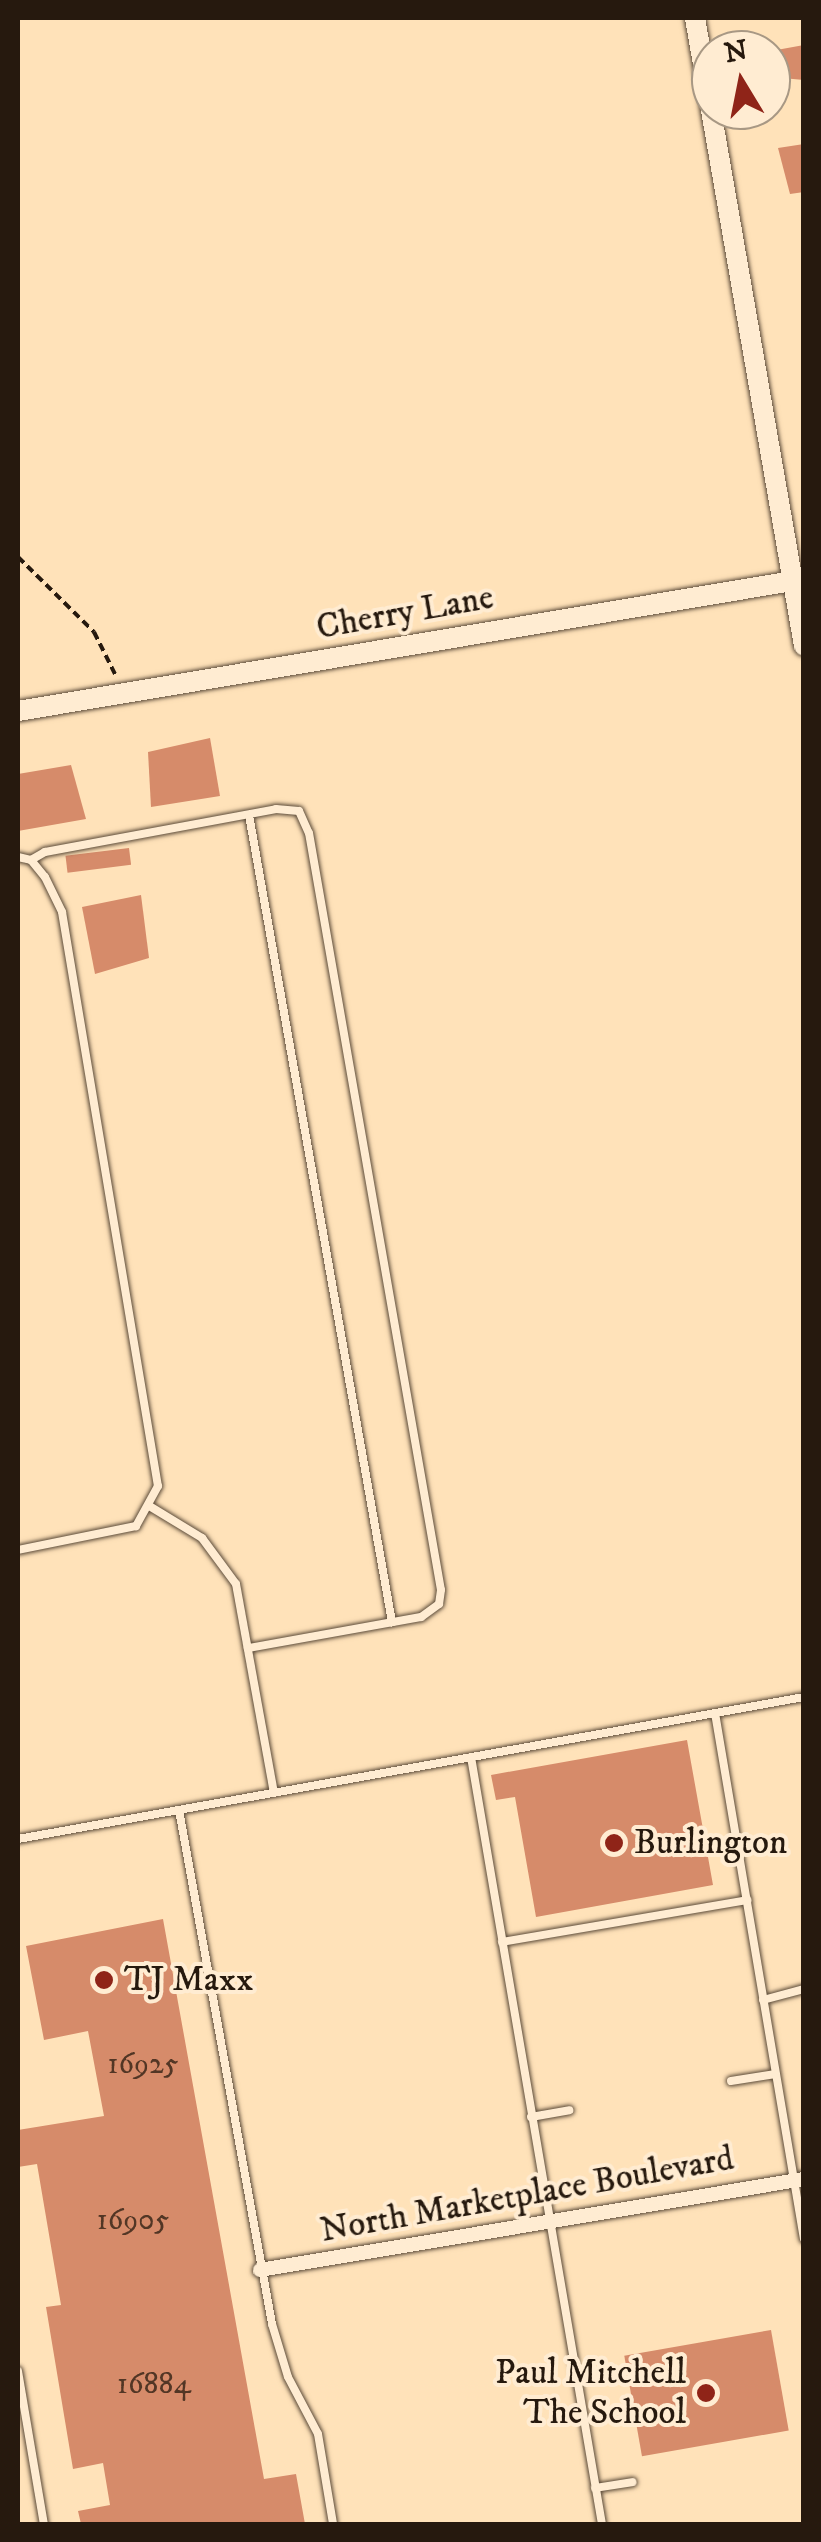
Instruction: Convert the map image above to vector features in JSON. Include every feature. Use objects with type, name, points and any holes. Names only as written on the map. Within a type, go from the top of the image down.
[{"type":"main road","points":[[695,18],[798,580],[804,646]]},
{"type":"main road","name":"Cherry Lane","points":[[18,711],[798,580]]},
{"type":"street","name":"North Marketplace Boulevard","points":[[260,2270],[798,2180]]},
{"type":"lane","points":[[18,857],[31,860],[44,852],[248,815],[299,811],[309,833],[440,1590],[439,1604],[421,1617],[248,1648]]},
{"type":"lane","points":[[248,815],[392,1622]]},
{"type":"lane","points":[[18,1550],[124,1531],[151,1508],[158,1469],[62,912],[31,860]]},
{"type":"lane","points":[[151,1508],[202,1538],[224,1561],[236,1584],[274,1793]]},
{"type":"lane","points":[[18,1839],[804,1697]]},
{"type":"lane","points":[[716,1713],[763,2000],[798,2180],[804,2239]]},
{"type":"lane","points":[[471,1757],[602,2524]]},
{"type":"lane","points":[[179,1810],[260,2270],[288,2377],[318,2434],[333,2524]]},
{"type":"lane","points":[[502,1942],[746,1900]]},
{"type":"lane","points":[[763,2000],[804,1989]]},
{"type":"lane","points":[[730,2081],[776,2074]]},
{"type":"lane","points":[[530,2117],[570,2110]]},
{"type":"lane","points":[[18,2371],[44,2524]]},
{"type":"lane","points":[[596,2488],[633,2482]]},
{"type":"path","points":[[18,556],[94,632],[120,694]]},
{"type":"building","points":[[804,45],[804,80],[791,79],[791,47]]},
{"type":"building","points":[[804,144],[804,192],[790,194],[778,148]]},
{"type":"building","points":[[210,738],[220,796],[151,807],[148,752]]},
{"type":"building","points":[[71,765],[86,819],[18,831],[18,774]]},
{"type":"building","points":[[129,848],[131,865],[68,873],[65,856]]},
{"type":"building","points":[[141,895],[149,958],[95,974],[82,907]]},
{"type":"building","name":"Burlington","points":[[687,1740],[713,1885],[536,1917],[515,1797],[496,1800],[491,1775]]},
{"type":"building","points":[[163,1919],[264,2479],[296,2474],[305,2524],[81,2524],[78,2511],[110,2505],[103,2463],[73,2469],[46,2307],[61,2305],[37,2164],[18,2167],[18,2130],[104,2116],[88,2031],[44,2040],[26,1946]]},
{"type":"building","name":"Paul Mitchell The School","points":[[771,2330],[789,2430],[642,2456],[624,2356]]},
{"type":"place","name":"Burlington","points":[[614,1843]]},
{"type":"place","name":"TJ Maxx","points":[[104,1980]]},
{"type":"place","name":"Paul Mitchell The School","points":[[706,2393]]}]
